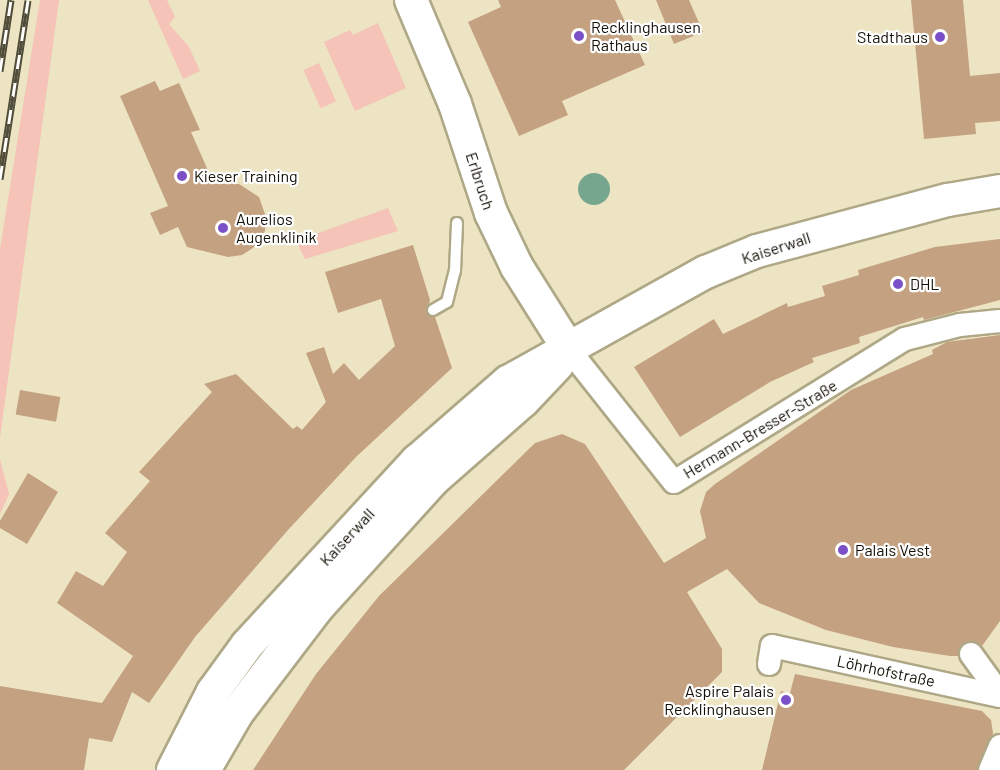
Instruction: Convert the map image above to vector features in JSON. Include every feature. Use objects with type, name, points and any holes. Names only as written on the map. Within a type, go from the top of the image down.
[{"type":"main road","name":"Erlbruch","points":[[411,0],[455,104],[490,213],[517,267],[570,351]]},
{"type":"main road","name":"Kaiserwall","points":[[173,770],[213,692],[247,645],[417,461],[508,382],[570,351],[697,277],[757,251],[948,200],[1000,191]]},
{"type":"main road","name":"Kaiserwall","points":[[204,770],[237,713],[317,608],[432,480],[523,401],[570,351]]},
{"type":"street","name":"Hermann-Bresser-Straße","points":[[570,351],[674,482],[905,339],[960,325],[1000,321]]},
{"type":"street","name":"Löhrhofstraße","points":[[971,654],[1000,695]]},
{"type":"street","name":"Löhrhofstraße","points":[[771,655],[1000,695]]},
{"type":"street","points":[[990,770],[1000,746]]},
{"type":"lane","points":[[433,310],[447,302],[455,271],[458,223]]},
{"type":"shaded area","points":[[40,0],[59,0],[0,438],[0,249]]},
{"type":"shaded area","points":[[148,0],[167,0],[175,17],[169,24],[189,47],[200,71],[183,79]]},
{"type":"shaded area","points":[[378,23],[406,88],[355,111],[324,42],[350,30],[353,35]]},
{"type":"shaded area","points":[[319,63],[336,101],[321,108],[303,70]]},
{"type":"shaded area","points":[[594,173],[605,178],[610,189],[605,200],[594,205],[583,200],[578,189],[583,178]]},
{"type":"shaded area","points":[[388,208],[398,231],[305,259],[296,241]]},
{"type":"shaded area","points":[[0,459],[9,494],[0,514]]},
{"type":"building","points":[[498,0],[615,0],[645,65],[562,101],[568,115],[519,136],[468,22],[501,7]]},
{"type":"building","points":[[656,0],[689,0],[703,32],[674,44]]},
{"type":"building","name":"Stadthaus","points":[[911,0],[963,0],[970,76],[1000,73],[1000,121],[975,123],[976,134],[924,139]]},
{"type":"building","points":[[155,81],[160,91],[179,83],[200,130],[191,132],[214,184],[239,184],[259,197],[266,217],[265,231],[253,248],[242,255],[228,257],[187,247],[178,227],[160,235],[150,213],[168,206],[120,96]]},
{"type":"building","points":[[1000,239],[1000,300],[924,320],[923,317],[859,337],[860,343],[812,358],[814,362],[770,382],[680,437],[634,367],[714,319],[723,334],[787,303],[788,307],[825,296],[822,286],[859,275],[858,270],[935,247]]},
{"type":"building","points":[[413,245],[430,300],[426,313],[435,317],[452,368],[356,457],[288,530],[195,637],[149,703],[132,692],[112,742],[89,738],[84,770],[0,770],[0,686],[102,703],[133,656],[57,603],[76,571],[103,586],[127,552],[105,533],[150,481],[139,472],[212,392],[204,384],[236,374],[293,429],[297,426],[302,430],[326,402],[306,353],[324,347],[333,374],[344,363],[359,380],[395,346],[381,299],[338,313],[325,272]]},
{"type":"building","name":"Palais Vest","points":[[1000,335],[1000,621],[982,646],[969,641],[959,648],[958,656],[950,656],[893,647],[826,630],[759,603],[727,569],[687,592],[722,649],[722,672],[624,770],[253,770],[316,674],[379,596],[535,443],[562,434],[585,444],[664,563],[706,538],[700,511],[706,492],[851,390],[933,354],[932,350],[947,342]]},
{"type":"building","points":[[20,390],[60,397],[56,422],[16,415]]},
{"type":"building","points":[[28,473],[58,492],[27,544],[0,528],[0,521]]},
{"type":"building","points":[[795,674],[982,711],[991,720],[993,733],[977,770],[762,770],[781,691],[790,693]]},
{"type":"railway","points":[[0,71],[11,0]]},
{"type":"railway","points":[[0,179],[28,0]]},
{"type":"place","name":"Recklinghausen Rathaus","points":[[579,36]]},
{"type":"place","name":"Stadthaus","points":[[940,37]]},
{"type":"place","name":"Kieser Training","points":[[182,176]]},
{"type":"place","name":"Aurelios Augenklinik","points":[[223,228]]},
{"type":"place","name":"DHL","points":[[898,284]]},
{"type":"place","name":"Palais Vest","points":[[843,550]]},
{"type":"place","name":"Aspire Palais Recklinghausen","points":[[786,700]]}]
